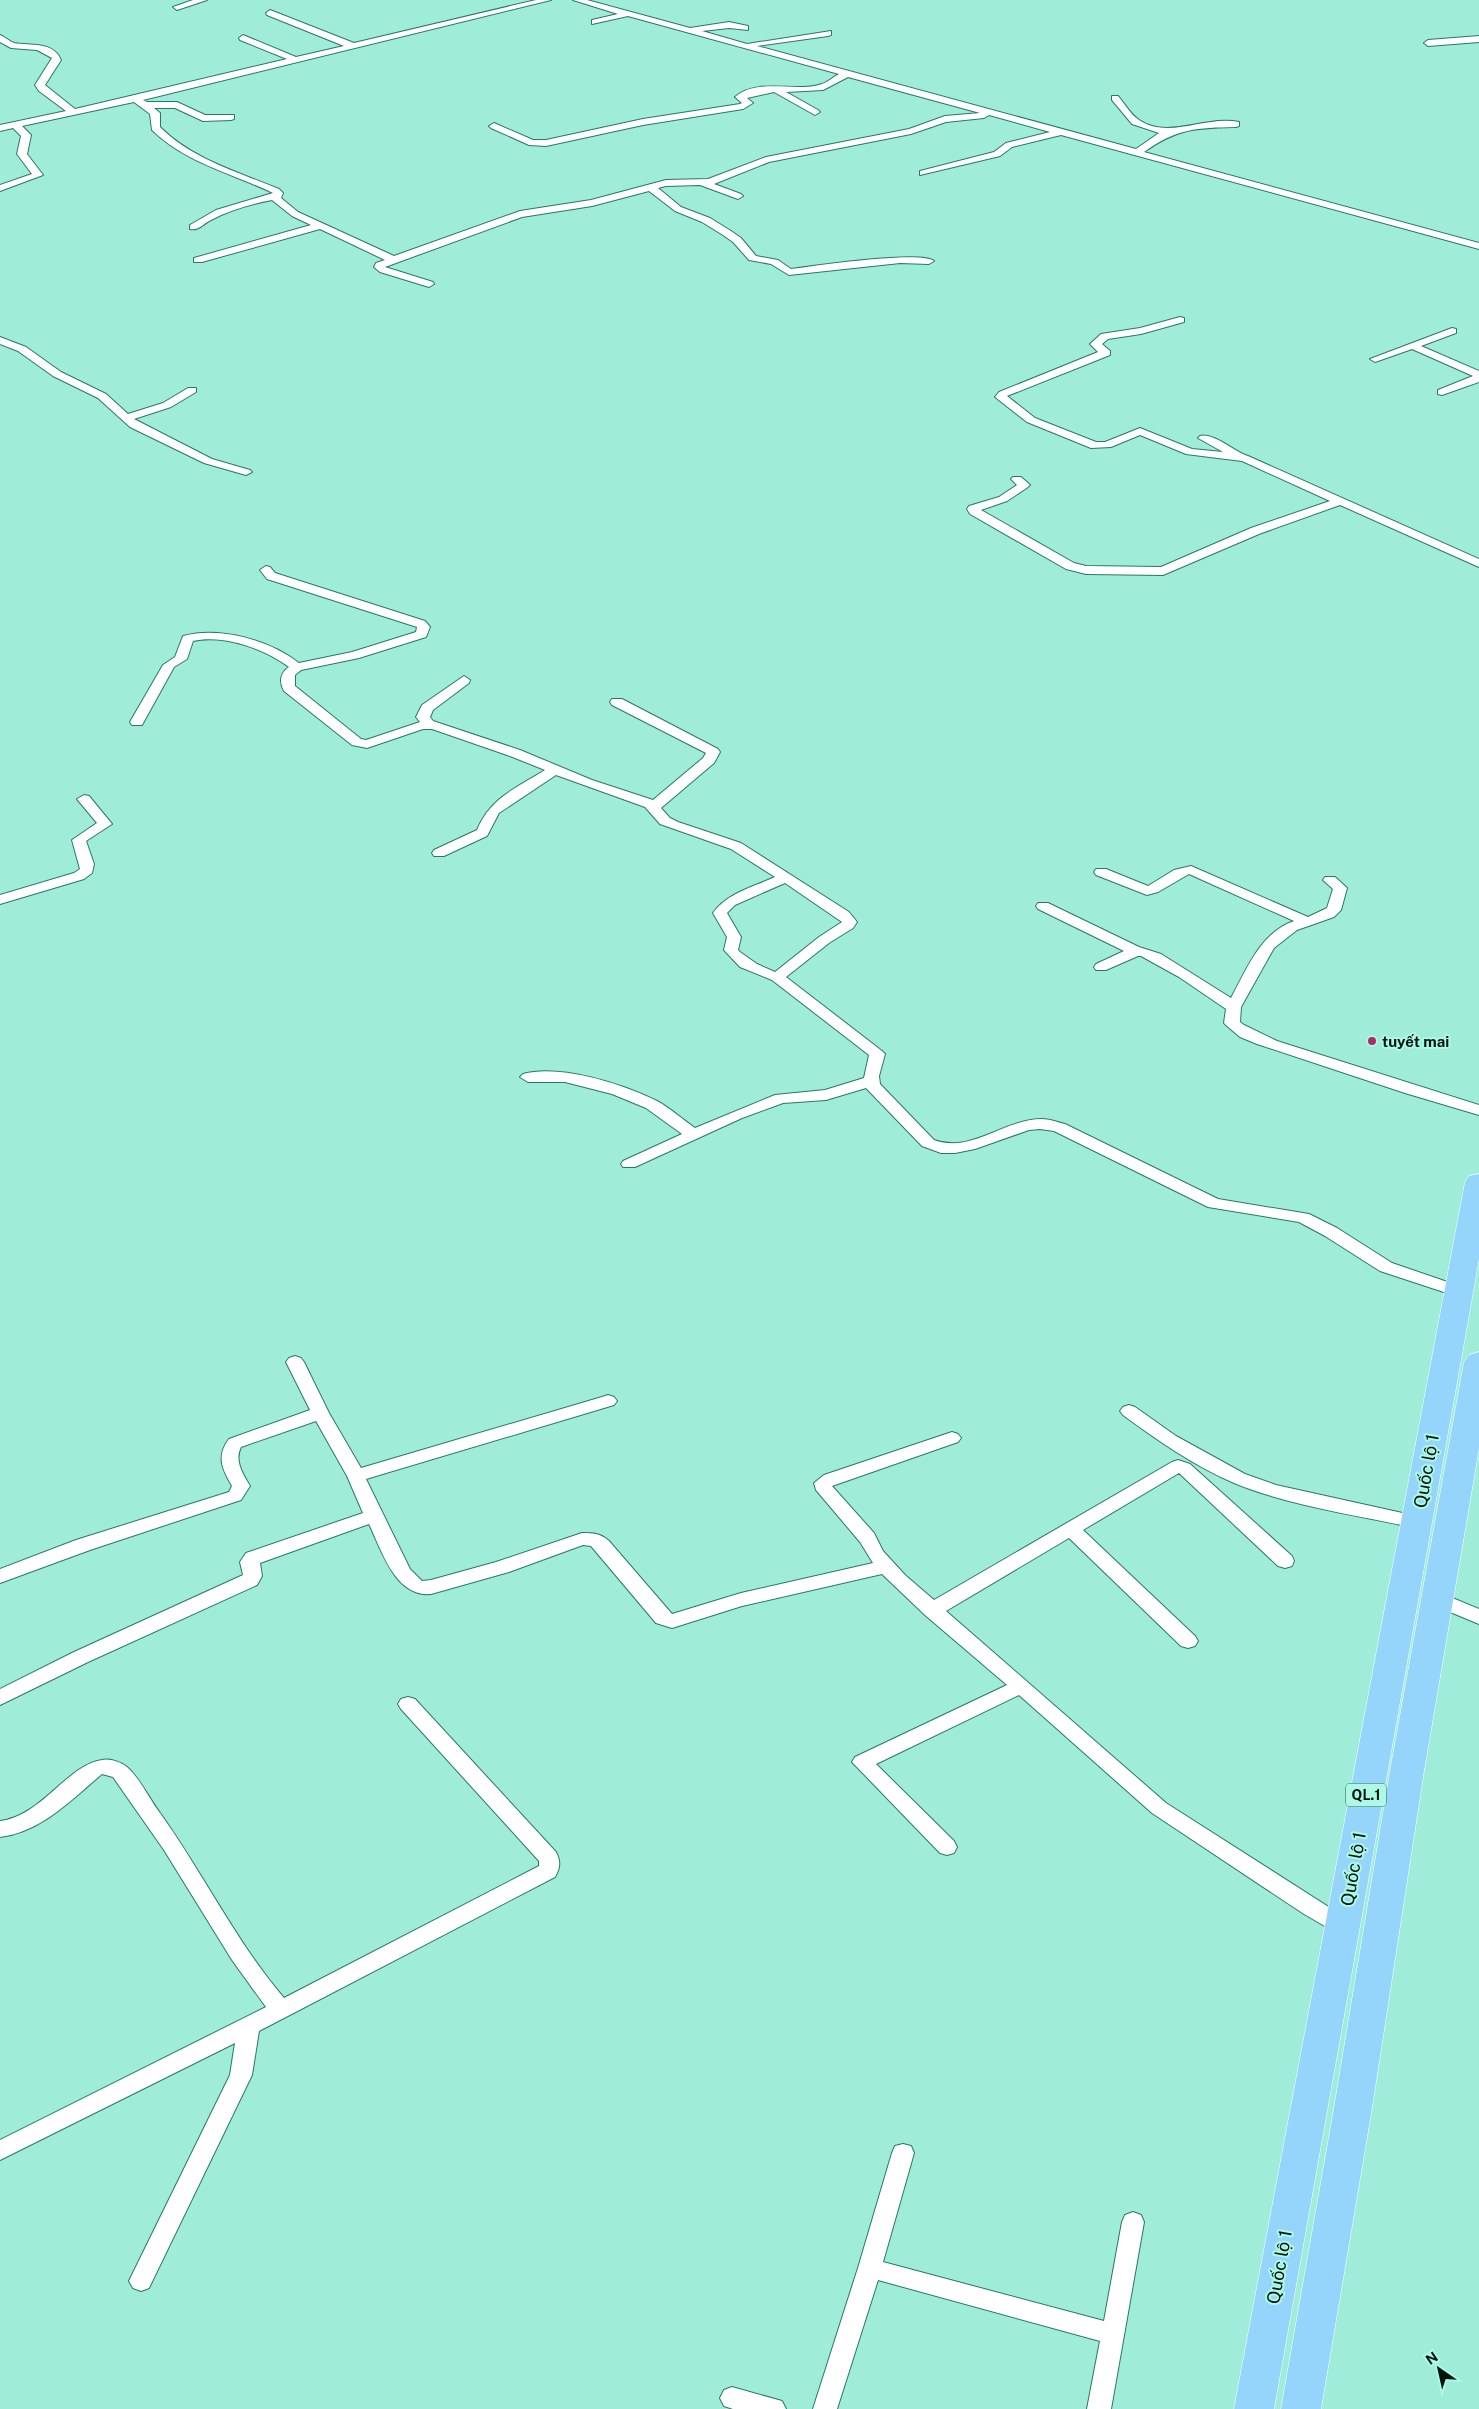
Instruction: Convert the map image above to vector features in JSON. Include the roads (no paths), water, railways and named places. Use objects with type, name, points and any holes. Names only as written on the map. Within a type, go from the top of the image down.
[{"type":"highway","name":"Quốc lộ 1","points":[[1254,2409],[1479,1182]]},
{"type":"highway","name":"Quốc lộ 1","points":[[1301,2409],[1354,2108],[1407,1771],[1477,1383]]},
{"type":"street","points":[[177,6],[203,0]]},
{"type":"street","points":[[0,128],[135,98],[547,0]]},
{"type":"street","points":[[577,0],[1479,246]]},
{"type":"street","points":[[593,4],[613,0]]},
{"type":"street","points":[[270,12],[353,46]]},
{"type":"street","points":[[595,22],[627,14]]},
{"type":"street","points":[[686,31],[729,25],[744,28]]},
{"type":"street","points":[[742,46],[828,33]]},
{"type":"street","points":[[0,38],[11,45],[39,47],[56,57],[56,60],[40,84],[42,89],[73,112]]},
{"type":"street","points":[[243,38],[296,60]]},
{"type":"street","points":[[1428,43],[1479,39]]},
{"type":"street","points":[[494,126],[532,144],[540,144],[643,122],[743,106],[748,103],[740,98],[741,96],[767,90],[778,91],[825,86],[834,79],[847,74]]},
{"type":"street","points":[[778,91],[815,112]]},
{"type":"street","points":[[135,98],[155,113],[156,128],[177,146],[206,162],[276,191],[278,193],[276,196],[278,201],[295,214],[392,259]]},
{"type":"street","points":[[1115,98],[1135,122],[1168,133]]},
{"type":"street","points":[[145,105],[177,105],[202,118],[231,117]]},
{"type":"street","points":[[703,183],[766,160],[911,132],[939,120],[996,114]]},
{"type":"street","points":[[1138,152],[1168,133],[1201,125],[1236,124]]},
{"type":"street","points":[[0,188],[38,175],[22,154],[26,135],[15,125]]},
{"type":"street","points":[[923,173],[997,154],[1009,145],[1061,132]]},
{"type":"street","points":[[1142,166],[1166,160]]},
{"type":"street","points":[[430,284],[379,267],[392,259],[520,214],[592,203],[650,186],[672,182],[703,183],[738,196]]},
{"type":"street","points":[[650,186],[678,209],[706,220],[727,233],[737,240],[753,258],[774,262],[790,272],[900,260],[929,261]]},
{"type":"street","points":[[194,227],[197,222],[212,216],[256,200],[276,196]]},
{"type":"street","points":[[198,260],[320,226]]},
{"type":"street","points":[[1180,320],[1141,331],[1105,336],[1095,344],[1106,353],[1003,394],[1002,397],[1031,420],[1095,446],[1107,445],[1140,431],[1190,452],[1240,457]]},
{"type":"street","points":[[1375,359],[1452,331]]},
{"type":"street","points":[[0,340],[22,349],[57,374],[135,415],[167,405],[192,390]]},
{"type":"street","points":[[1413,346],[1479,376]]},
{"type":"street","points":[[1442,392],[1479,376]]},
{"type":"street","points":[[135,415],[134,425],[208,461],[246,472]]},
{"type":"street","points":[[1204,438],[1240,457],[1479,563]]},
{"type":"street","points":[[1017,479],[1024,485],[1003,500],[978,507],[973,509],[974,511],[1070,566],[1086,570],[1162,572],[1200,553],[1255,531],[1340,501]]},
{"type":"street","points":[[266,570],[271,576],[421,624],[424,627],[422,634],[355,655],[297,667],[289,673],[287,681],[289,688],[360,744],[374,743],[428,724]]},
{"type":"street","points":[[138,722],[170,665],[181,659],[187,638],[225,639],[266,648],[297,667]]},
{"type":"street","points":[[464,680],[426,708],[423,717],[428,724],[515,753],[554,770],[642,801],[653,807],[668,823],[736,846],[844,915],[850,922],[788,966],[777,977]]},
{"type":"street","points":[[617,702],[706,746],[713,752],[709,760],[653,807]]},
{"type":"street","points":[[439,853],[482,833],[486,827],[489,815],[499,806],[554,770]]},
{"type":"street","points":[[0,900],[79,876],[87,870],[87,864],[79,840],[105,824],[84,799]]},
{"type":"street","points":[[1101,872],[1147,891],[1154,890],[1179,873],[1191,870],[1308,922]]},
{"type":"street","points":[[785,878],[730,902],[720,913],[734,937],[731,950],[734,955],[766,974],[777,977],[877,1054],[871,1081]]},
{"type":"street","points":[[1330,880],[1340,888],[1334,910],[1324,916],[1292,927],[1268,945],[1234,1007],[1232,1023],[1245,1032],[1401,1088],[1479,1110]]},
{"type":"street","points":[[1043,906],[1136,951]]},
{"type":"street","points":[[1101,967],[1142,950],[1166,962],[1234,1007]]},
{"type":"street","points":[[528,1078],[566,1077],[616,1092],[652,1105],[694,1135]]},
{"type":"street","points":[[629,1164],[781,1098],[826,1095],[871,1081]]},
{"type":"street","points":[[871,1081],[913,1128],[932,1146],[951,1148],[973,1145],[1036,1124],[1059,1127],[1214,1203],[1303,1218],[1331,1232],[1386,1267],[1459,1292]]},
{"type":"street","points":[[295,1362],[320,1413],[356,1476],[362,1493],[403,1573],[412,1585],[420,1588],[466,1578],[582,1539],[590,1538],[602,1546],[663,1618],[672,1621],[741,1600],[885,1567]]},
{"type":"street","points":[[356,1476],[608,1401]]},
{"type":"street","points":[[1129,1411],[1170,1440],[1238,1478],[1273,1490],[1416,1522]]},
{"type":"street","points":[[0,1576],[82,1545],[228,1499],[241,1486],[229,1464],[230,1449],[236,1443],[320,1413]]},
{"type":"street","points":[[952,1438],[830,1479],[822,1485],[866,1538],[885,1567],[1108,1765],[1159,1808],[1311,1908],[1342,1926]]},
{"type":"street","points":[[932,1610],[1072,1530],[1178,1466],[1184,1468],[1285,1562]]},
{"type":"street","points":[[0,1698],[82,1657],[250,1580],[253,1576],[249,1562],[260,1555],[374,1516]]},
{"type":"street","points":[[1072,1530],[1188,1640]]},
{"type":"street","points":[[1438,1599],[1479,1617]]},
{"type":"street","points":[[947,1847],[862,1762],[1021,1686]]},
{"type":"street","points":[[0,2151],[249,2026],[548,1871],[550,1865],[549,1858],[408,1704]]},
{"type":"street","points":[[0,1829],[24,1823],[95,1769],[105,1765],[112,1766],[120,1772],[171,1844],[239,1954],[276,2004],[284,2008]]},
{"type":"street","points":[[141,2281],[240,2075],[249,2026]]},
{"type":"street","points":[[825,2409],[870,2268],[902,2153]]},
{"type":"street","points":[[1099,2409],[1133,2222]]},
{"type":"street","points":[[870,2268],[1114,2334]]},
{"type":"street","points":[[732,2398],[774,2409]]},
{"type":"place","name":"tuyết mai","points":[[1372,1041]]}]
